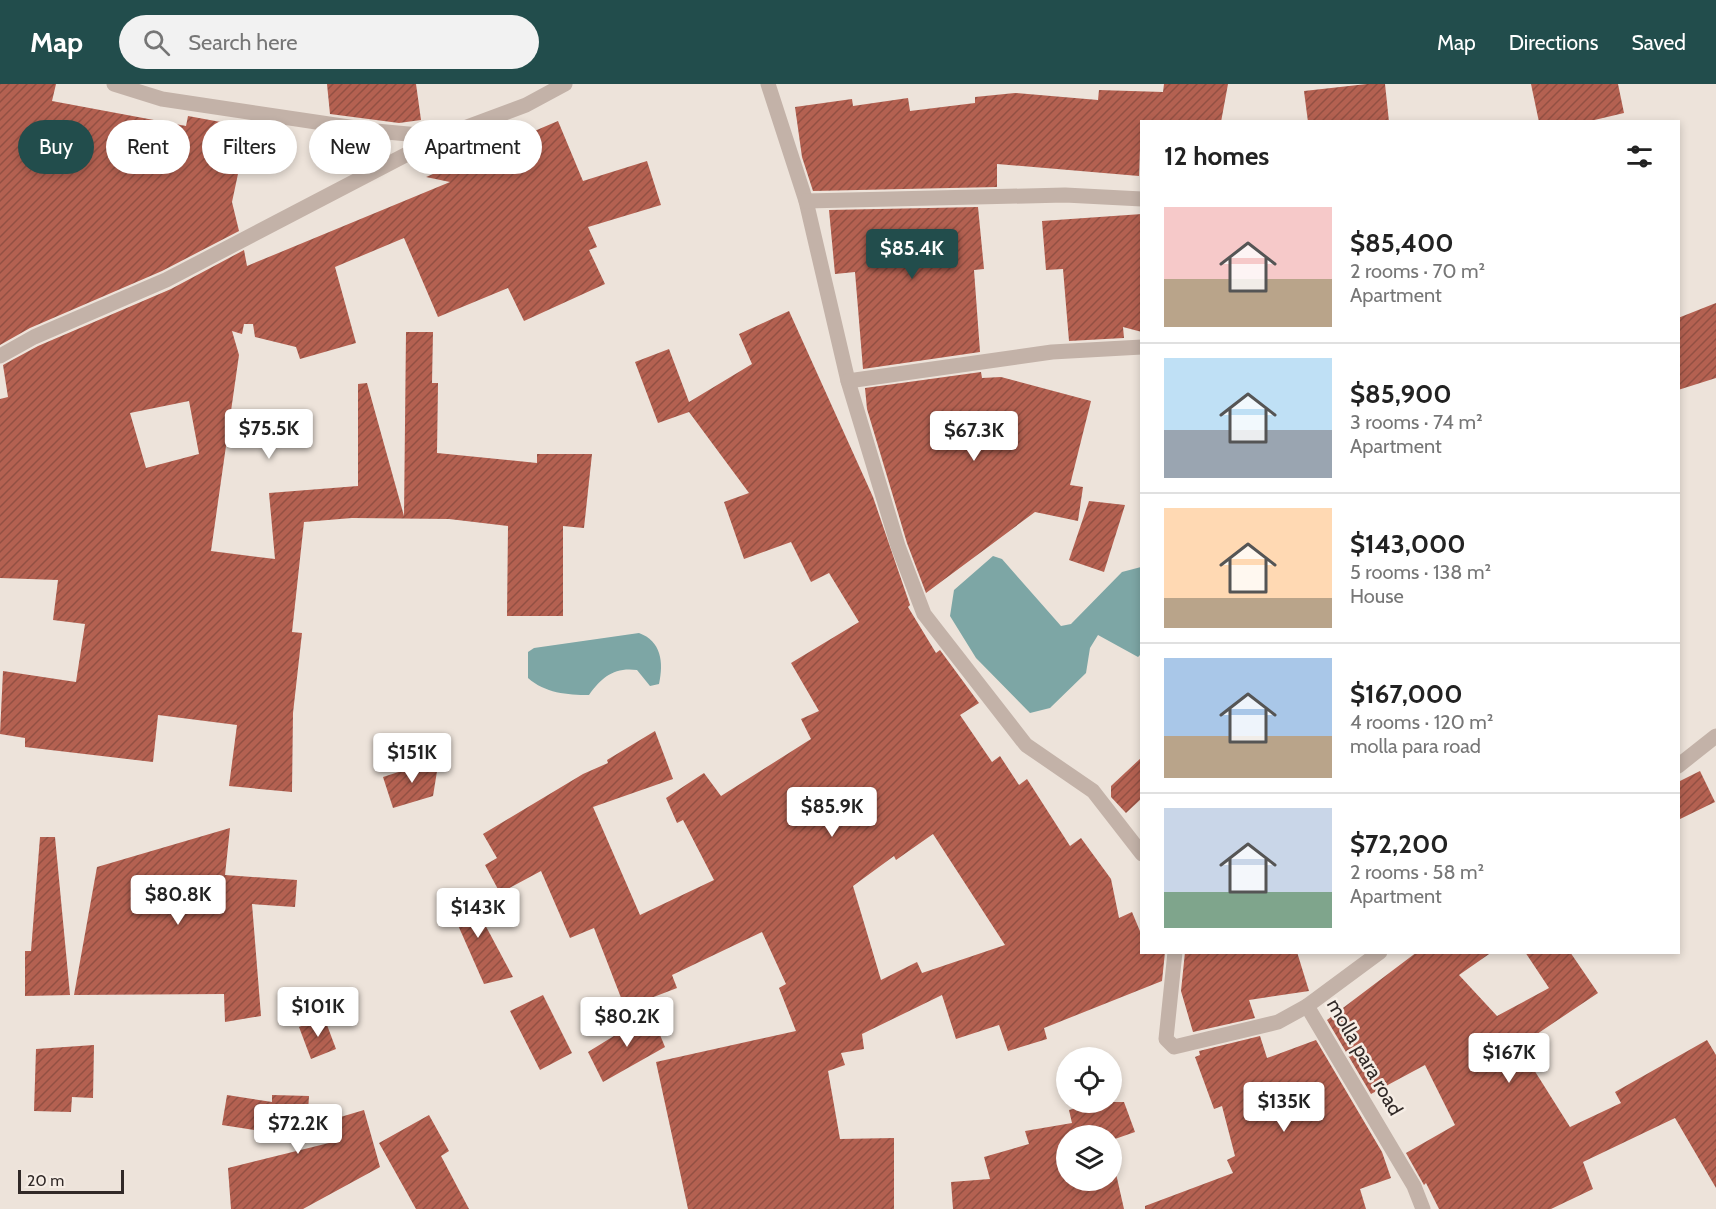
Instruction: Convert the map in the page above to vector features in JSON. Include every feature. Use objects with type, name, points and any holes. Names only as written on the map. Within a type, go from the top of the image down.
[{"type":"street","points":[[114,84],[162,99],[403,134]]},
{"type":"street","points":[[486,120],[526,105],[566,84]]},
{"type":"street","points":[[768,84],[806,201],[848,381],[897,546],[924,614],[1026,745],[1093,791],[1140,851]]},
{"type":"street","points":[[0,356],[34,337],[166,280],[403,156]]},
{"type":"street","points":[[806,201],[1065,195],[1140,199]]},
{"type":"street","points":[[848,381],[1052,351],[1140,347]]},
{"type":"street","points":[[1680,764],[1716,736]]},
{"type":"street","points":[[1175,954],[1166,1039],[1174,1047],[1278,1022],[1307,1006]]},
{"type":"street","name":"molla para road","points":[[1377,954],[1307,1006],[1403,1165],[1423,1209]]},
{"type":"water","points":[[993,556],[1002,559],[1061,626],[1071,624],[1122,572],[1140,567],[1140,655],[1138,657],[1098,635],[1090,648],[1086,673],[1050,708],[1030,713],[976,658],[950,616],[954,590]]},
{"type":"water","points":[[639,633],[652,641],[659,653],[661,668],[659,684],[650,686],[637,670],[629,669],[609,675],[589,695],[581,695],[549,690],[528,678],[528,652],[534,648]]},
{"type":"building","points":[[0,84],[56,84],[52,101],[154,120],[106,120],[106,174],[190,174],[190,120],[187,120],[188,116],[210,120],[202,120],[202,174],[238,174],[232,202],[239,231],[162,271],[30,328],[0,345]]},
{"type":"building","points":[[327,84],[416,84],[421,120],[403,120],[403,122],[399,123],[391,122],[391,120],[330,114]]},
{"type":"building","points":[[1164,84],[1228,84],[1221,120],[1140,120],[1139,176],[997,164],[997,187],[813,191],[802,157],[795,107],[852,99],[853,106],[908,98],[910,111],[975,103],[975,97],[1015,93],[1098,100],[1099,90],[1163,92]]},
{"type":"building","points":[[1385,84],[1389,120],[1308,120],[1304,91]]},
{"type":"building","points":[[1531,84],[1618,84],[1624,113],[1594,120],[1539,120]]},
{"type":"building","points":[[558,121],[583,181],[647,161],[661,205],[588,227],[597,247],[589,250],[605,284],[524,321],[508,288],[438,317],[404,238],[335,267],[356,343],[300,359],[296,347],[255,337],[253,324],[244,324],[242,334],[232,331],[239,355],[211,551],[275,559],[269,493],[358,486],[358,384],[367,383],[404,516],[406,332],[433,332],[432,383],[438,383],[437,453],[537,463],[537,454],[592,454],[584,528],[563,526],[563,616],[507,616],[508,526],[449,519],[352,518],[304,522],[292,632],[302,633],[293,713],[292,792],[229,786],[237,725],[158,715],[153,762],[25,747],[25,738],[0,734],[3,671],[76,682],[85,624],[53,620],[58,580],[0,578],[0,399],[8,397],[3,365],[38,346],[171,289],[244,250],[247,266],[450,182],[426,177],[433,174],[542,174],[542,128]],"holes":[[[189,401],[199,454],[146,468],[130,413]]]},
{"type":"building","points":[[978,207],[984,269],[974,270],[980,352],[863,369],[855,272],[835,274],[829,210]]},
{"type":"building","points":[[1140,214],[1140,331],[1123,327],[1124,338],[1069,341],[1063,269],[1046,270],[1042,221]]},
{"type":"building","points":[[1716,303],[1716,378],[1680,389],[1680,317]]},
{"type":"building","points":[[789,311],[873,497],[910,605],[908,607],[936,653],[940,650],[979,703],[960,715],[992,762],[1000,756],[1019,785],[1027,779],[1070,846],[1081,838],[1111,879],[1119,918],[1132,912],[1140,931],[1140,954],[1165,954],[1162,981],[1044,1028],[1047,1039],[1008,1051],[999,1025],[956,1039],[942,995],[862,1034],[864,1049],[841,1053],[845,1065],[828,1071],[840,1139],[894,1138],[894,1209],[688,1209],[656,1062],[796,1031],[779,988],[786,984],[762,932],[672,975],[677,988],[625,1008],[594,928],[570,938],[541,871],[500,893],[485,865],[497,858],[483,834],[583,774],[608,763],[607,760],[655,731],[673,779],[593,807],[640,915],[714,880],[683,820],[677,823],[666,798],[704,773],[721,796],[811,739],[801,719],[819,711],[791,663],[859,622],[829,573],[811,582],[791,542],[744,559],[724,502],[749,493],[689,412],[658,423],[635,362],[669,349],[689,402],[752,364],[739,334]],"holes":[[[933,834],[1005,945],[922,973],[917,962],[881,980],[853,886],[894,856],[896,860]]]},
{"type":"building","points":[[981,372],[982,378],[1001,377],[1091,401],[1070,485],[1083,487],[1078,521],[1035,512],[926,593],[907,543],[867,409],[865,388]]},
{"type":"building","points":[[1089,501],[1125,505],[1104,572],[1069,560]]},
{"type":"building","points":[[439,759],[433,796],[393,808],[383,777]]},
{"type":"building","points":[[1140,759],[1140,800],[1126,813],[1111,797],[1111,786]]},
{"type":"building","points":[[1700,771],[1715,802],[1680,819],[1680,781]]},
{"type":"building","points":[[230,828],[225,875],[297,880],[295,907],[252,904],[261,1016],[225,1022],[224,994],[74,995],[97,867]]},
{"type":"building","points":[[40,837],[55,837],[70,995],[25,996],[25,951],[31,951]]},
{"type":"building","points":[[466,889],[513,977],[484,984],[446,898]]},
{"type":"building","points":[[1185,954],[1298,954],[1309,991],[1249,1000],[1255,1018],[1193,1032],[1181,991]]},
{"type":"building","points":[[1414,954],[1489,954],[1459,975],[1497,1016],[1549,988],[1526,954],[1571,954],[1598,993],[1519,1046],[1570,1127],[1621,1103],[1615,1092],[1707,1040],[1716,1055],[1716,1188],[1675,1118],[1583,1162],[1593,1189],[1551,1209],[1439,1209],[1426,1183],[1424,1185],[1406,1153],[1455,1125],[1425,1065],[1371,1094],[1327,1020]]},
{"type":"building","points":[[543,995],[572,1053],[540,1070],[510,1011]]},
{"type":"building","points":[[651,1013],[665,1047],[603,1082],[588,1052]]},
{"type":"building","points":[[324,1017],[336,1049],[311,1059],[299,1027]]},
{"type":"building","points":[[1260,1036],[1267,1058],[1316,1040],[1382,1152],[1391,1178],[1360,1189],[1366,1209],[1145,1209],[1145,1206],[1233,1173],[1227,1160],[1235,1156],[1222,1106],[1214,1109],[1195,1057],[1200,1055],[1199,1051]]},
{"type":"building","points":[[94,1045],[93,1098],[72,1097],[71,1112],[34,1111],[36,1049]]},
{"type":"building","points":[[227,1095],[272,1102],[272,1095],[309,1096],[307,1127],[364,1110],[380,1167],[303,1209],[231,1209],[228,1168],[333,1142],[222,1125]]},
{"type":"building","points":[[1122,1102],[1124,1102],[1135,1132],[1122,1137],[1122,1125],[1060,1125],[1072,1123],[1070,1113],[1122,1113]]},
{"type":"building","points":[[429,1115],[449,1151],[441,1156],[469,1209],[416,1209],[379,1143]]},
{"type":"building","points":[[1056,1126],[1056,1191],[1120,1191],[1124,1209],[953,1209],[951,1182],[990,1179],[984,1157],[1029,1144],[1025,1131]]}]
